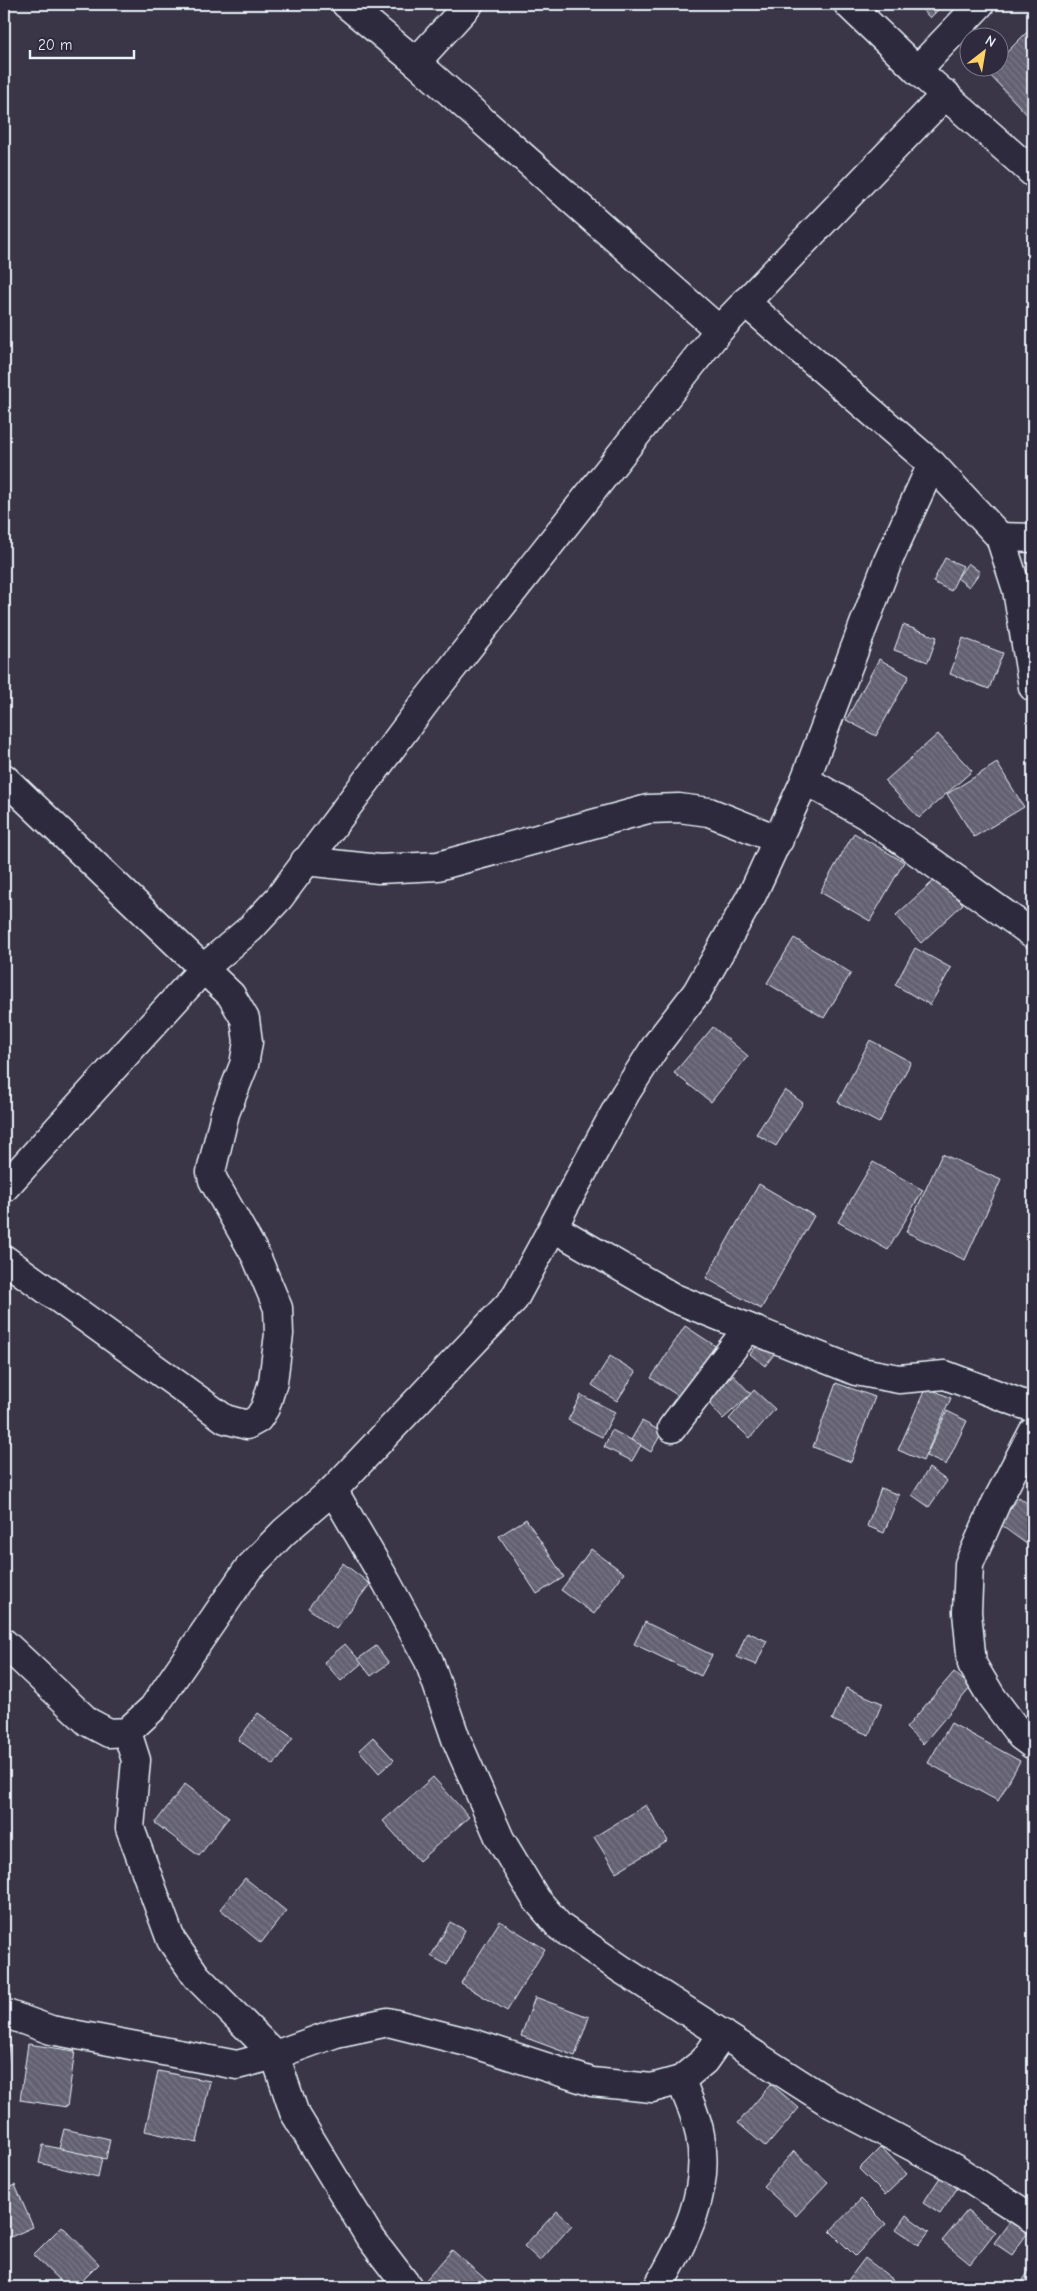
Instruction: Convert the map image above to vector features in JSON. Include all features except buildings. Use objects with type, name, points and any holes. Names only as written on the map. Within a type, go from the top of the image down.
[{"type":"street","points":[[346,4],[416,62],[719,330]]},
{"type":"street","points":[[416,62],[469,4]]},
{"type":"street","points":[[848,4],[917,70],[1033,174]]},
{"type":"street","points":[[917,70],[980,4]]},
{"type":"street","points":[[4,1188],[204,968],[251,928],[279,898],[426,700],[719,330],[946,94]]},
{"type":"street","points":[[746,302],[932,464],[1000,537],[1017,590],[1033,687]]},
{"type":"street","points":[[4,1643],[88,1722],[109,1733],[127,1732],[153,1708],[248,1569],[284,1532],[333,1490],[514,1298],[554,1228],[625,1094],[657,1044],[697,992],[753,893],[779,840],[888,561],[932,464]]},
{"type":"street","points":[[1000,537],[1033,538]]},
{"type":"street","points":[[4,778],[204,968],[231,995],[245,1019],[248,1042],[244,1065],[226,1113],[211,1172],[213,1180],[256,1256],[278,1308],[280,1334],[273,1382],[265,1408],[258,1419],[247,1425],[225,1418],[4,1259]]},
{"type":"street","points":[[804,780],[866,815],[1033,934]]},
{"type":"street","points":[[305,861],[378,869],[438,866],[648,809],[679,808],[709,812],[779,840]]},
{"type":"street","points":[[554,1228],[674,1298],[856,1371],[899,1379],[945,1374],[1033,1408]]},
{"type":"street","points":[[672,1428],[748,1328]]},
{"type":"street","points":[[1033,1432],[996,1503],[969,1564],[967,1612],[972,1664],[991,1696],[1021,1736],[1033,1745]]},
{"type":"street","points":[[333,1490],[387,1583],[428,1661],[480,1798],[500,1840],[536,1899],[560,1927],[830,2103],[957,2170],[1033,2219]]},
{"type":"street","points":[[127,1732],[136,1760],[130,1828],[171,1940],[197,1977],[274,2055],[294,2112],[368,2236],[408,2287]]},
{"type":"street","points":[[4,2013],[51,2030],[206,2061],[237,2065],[274,2055],[336,2033],[388,2022],[475,2044],[592,2082],[652,2088],[681,2080],[704,2060],[723,2034]]},
{"type":"street","points":[[658,2287],[680,2249],[698,2202],[703,2179],[700,2134],[681,2080]]}]
